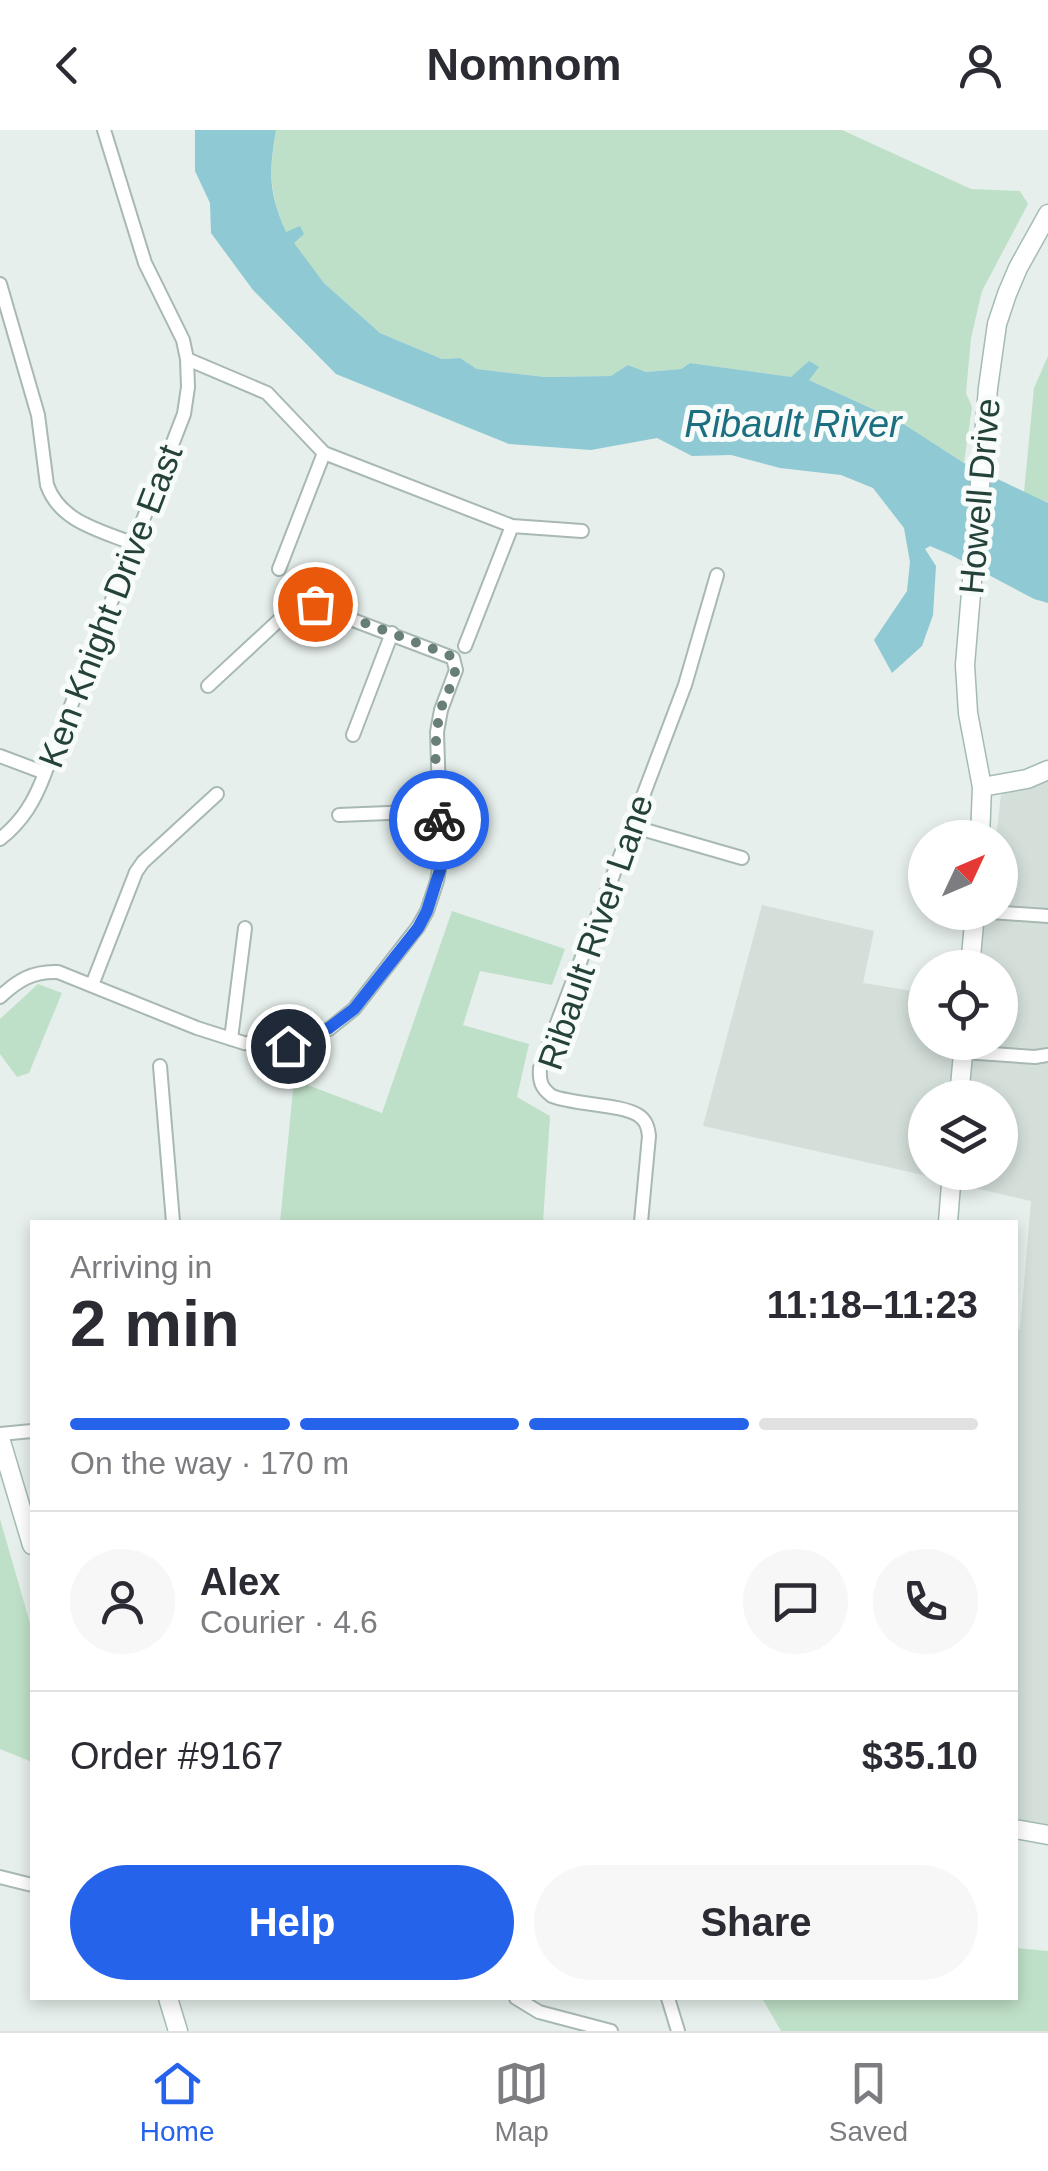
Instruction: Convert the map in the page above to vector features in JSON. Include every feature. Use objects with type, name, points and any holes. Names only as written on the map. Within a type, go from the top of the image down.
[{"type":"street","points":[[104,130],[145,263],[183,340],[187,360],[267,393],[324,453],[512,526],[582,531]]},
{"type":"street","name":"Howell Drive","points":[[981,820],[982,787],[965,690],[988,388],[1007,294],[1048,214]]},
{"type":"street","points":[[0,284],[38,415],[50,496],[72,518],[134,544]]},
{"type":"street","name":"Ken Knight Drive East","points":[[0,839],[29,809],[46,774],[184,414],[187,360]]},
{"type":"street","points":[[279,569],[324,453]]},
{"type":"street","points":[[465,646],[512,526]]},
{"type":"street","name":"Ribault River Lane","points":[[644,1220],[649,1136],[644,1120],[629,1112],[552,1096],[543,1089],[540,1068],[685,685],[717,575]]},
{"type":"street","points":[[0,997],[30,975],[58,972],[231,1039],[288,1046],[329,1028],[354,1009],[418,928],[440,870],[437,732],[456,662],[449,655],[315,604],[300,604],[208,686]]},
{"type":"street","points":[[353,735],[392,633]]},
{"type":"street","points":[[0,756],[46,774]]},
{"type":"street","points":[[982,787],[1027,779],[1048,770]]},
{"type":"street","points":[[92,984],[136,872],[217,794]]},
{"type":"street","points":[[340,815],[438,810]]},
{"type":"street","points":[[631,826],[742,858]]},
{"type":"street","points":[[1018,914],[1048,916]]},
{"type":"street","points":[[231,1039],[244,928]]},
{"type":"street","points":[[1018,1055],[1048,1056]]},
{"type":"street","points":[[160,1066],[173,1220]]},
{"type":"street","points":[[948,1220],[951,1190]]},
{"type":"street","points":[[30,1431],[0,1436],[30,1539]]},
{"type":"street","points":[[1018,1830],[1048,1835]]},
{"type":"street","points":[[0,1877],[30,1884]]},
{"type":"street","points":[[169,2000],[178,2031]]},
{"type":"street","points":[[519,2000],[539,2012],[611,2031]]},
{"type":"street","points":[[669,2000],[678,2031]]},
{"type":"shaded area","points":[[1048,776],[1048,1829],[1018,1824],[1018,1329],[1031,1201],[983,1190],[1018,1190],[1018,1080],[968,1080],[969,1060],[1018,1060],[1018,950],[979,950],[980,930],[1018,930],[1018,820],[998,820],[1001,795]]},
{"type":"shaded area","points":[[762,905],[874,931],[863,983],[908,990],[908,1060],[956,1060],[954,1080],[908,1080],[908,1172],[703,1126]]},
{"type":"green space","points":[[276,130],[842,130],[971,189],[1020,191],[1028,204],[982,291],[971,338],[966,393],[972,407],[964,463],[899,421],[809,380],[690,363],[681,369],[646,372],[628,365],[612,376],[545,377],[477,369],[460,358],[442,359],[380,333],[324,283],[293,243],[300,227],[286,233],[272,182]]},
{"type":"green space","points":[[1048,356],[1048,503],[1024,492],[1034,388]]},
{"type":"green space","points":[[452,911],[565,949],[552,985],[480,971],[463,1025],[529,1044],[517,1097],[550,1116],[543,1220],[280,1220],[294,1080],[382,1113]]},
{"type":"green space","points":[[38,984],[62,993],[29,1073],[17,1077],[0,1054],[0,1019]]},
{"type":"green space","points":[[0,1519],[30,1623],[30,1761],[0,1749]]},
{"type":"green space","points":[[1018,1948],[1048,1951],[1048,2031],[781,2031],[763,2000],[1018,2000]]},
{"type":"water","name":"Ribault River","points":[[195,130],[276,130],[272,182],[286,232],[300,226],[304,234],[294,243],[324,283],[380,333],[442,359],[460,358],[477,369],[545,377],[611,376],[628,365],[646,372],[681,369],[690,363],[791,377],[809,361],[819,367],[809,380],[899,421],[964,463],[1048,503],[1048,603],[930,546],[925,549],[936,566],[933,615],[922,646],[892,673],[874,640],[907,591],[910,562],[904,528],[873,488],[841,475],[780,468],[731,455],[692,456],[657,438],[591,450],[509,444],[336,374],[253,290],[211,233],[210,203],[195,171]]},
{"type":"way so far","points":[[315,604],[449,655],[456,662],[437,732],[439,820]]},
{"type":"route","points":[[288,1046],[340,1022],[418,928],[440,870],[439,820]]}]
